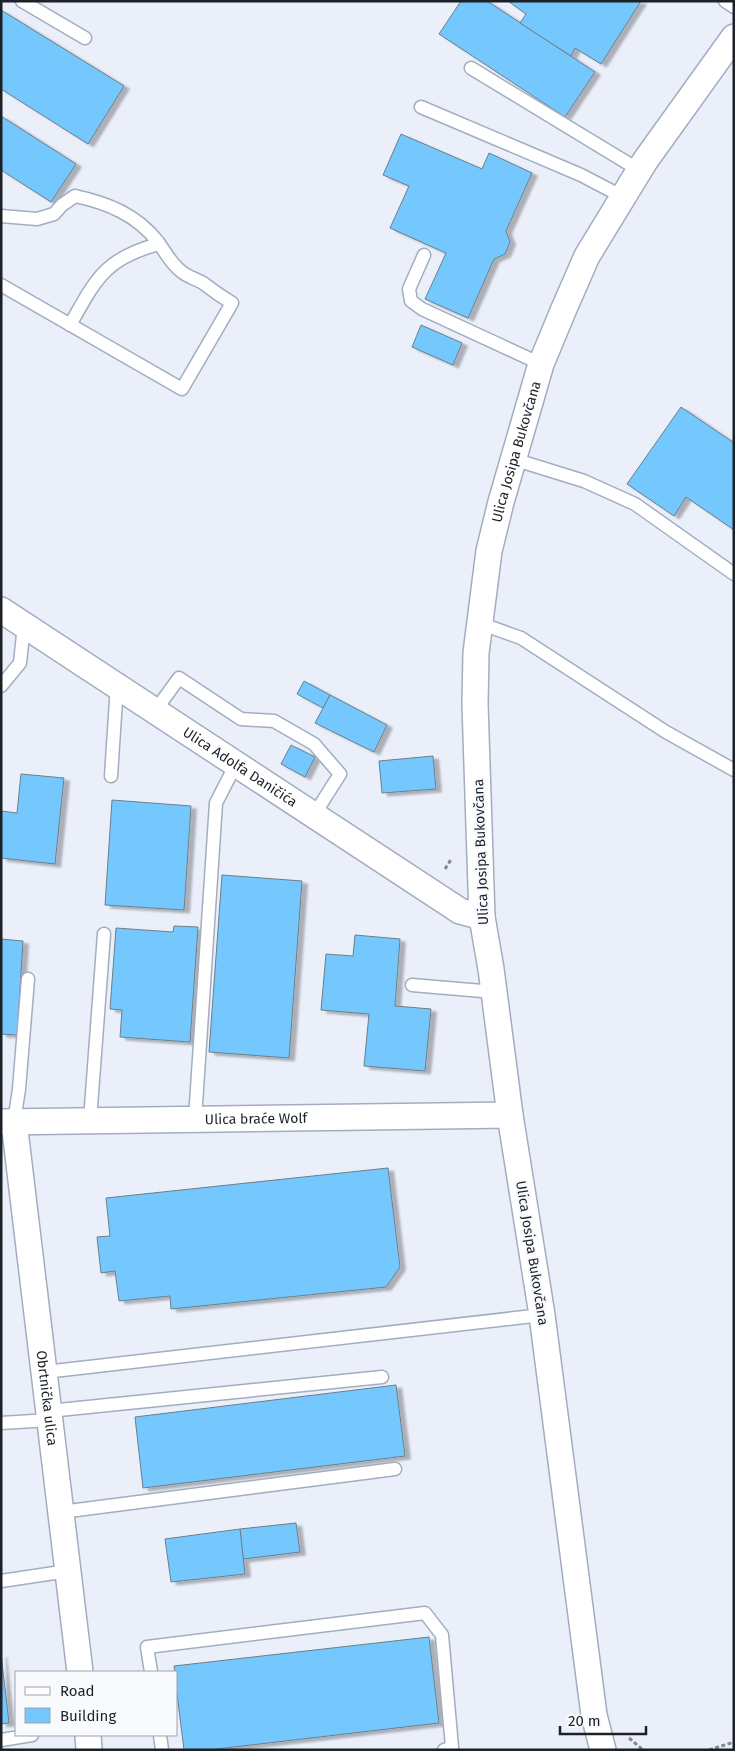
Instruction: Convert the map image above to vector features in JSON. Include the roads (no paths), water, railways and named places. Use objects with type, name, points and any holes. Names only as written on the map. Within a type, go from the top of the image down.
[{"type":"street","name":"Ulica Josipa Bukovčana","points":[[603,1750],[594,1715],[542,1315],[510,1115],[482,917],[475,704],[476,653],[489,551],[513,459],[541,364],[587,256],[639,170],[734,37]]},
{"type":"street","name":"Ulica Adolfa Daničića","points":[[1,610],[460,911],[482,917]]},
{"type":"street","name":"Ulica braće Wolf","points":[[8,1122],[510,1115]]},
{"type":"street","name":"Obrtnička ulica","points":[[8,1122],[45,1372],[80,1671]]},
{"type":"street","points":[[88,1736],[89,1750]]},
{"type":"lane","points":[[22,1],[85,38]]},
{"type":"lane","points":[[725,1],[734,7]]},
{"type":"lane","points":[[471,68],[639,170]]},
{"type":"lane","points":[[421,107],[581,174],[623,197]]},
{"type":"lane","points":[[1,216],[37,219],[54,214],[62,205],[75,196],[93,200],[129,215],[145,226],[170,261],[183,272],[232,303],[182,389],[1,285]]},
{"type":"lane","points":[[70,325],[91,286],[104,271],[119,259],[137,249],[159,244]]},
{"type":"lane","points":[[424,255],[409,289],[411,301],[422,309],[541,364]]},
{"type":"lane","points":[[513,459],[584,481],[635,504],[734,574]]},
{"type":"lane","points":[[480,622],[521,638],[666,732],[734,770]]},
{"type":"lane","points":[[1,686],[20,663],[24,625]]},
{"type":"lane","points":[[155,711],[179,678],[241,719],[274,721],[314,744],[340,774],[314,815]]},
{"type":"lane","points":[[111,776],[117,685]]},
{"type":"lane","points":[[195,1119],[216,803],[236,764]]},
{"type":"lane","points":[[90,1120],[104,934]]},
{"type":"lane","points":[[8,1122],[19,1089],[28,979]]},
{"type":"lane","points":[[412,985],[494,992]]},
{"type":"lane","points":[[45,1372],[542,1315]]},
{"type":"lane","points":[[1,1423],[382,1377]]},
{"type":"lane","points":[[61,1512],[396,1469]]},
{"type":"lane","points":[[1,1581],[68,1571]]},
{"type":"lane","points":[[151,1671],[147,1647],[425,1613],[442,1635],[452,1747],[444,1750]]},
{"type":"lane","points":[[1,1740],[26,1736]]},
{"type":"lane","points":[[160,1736],[162,1750]]}]
